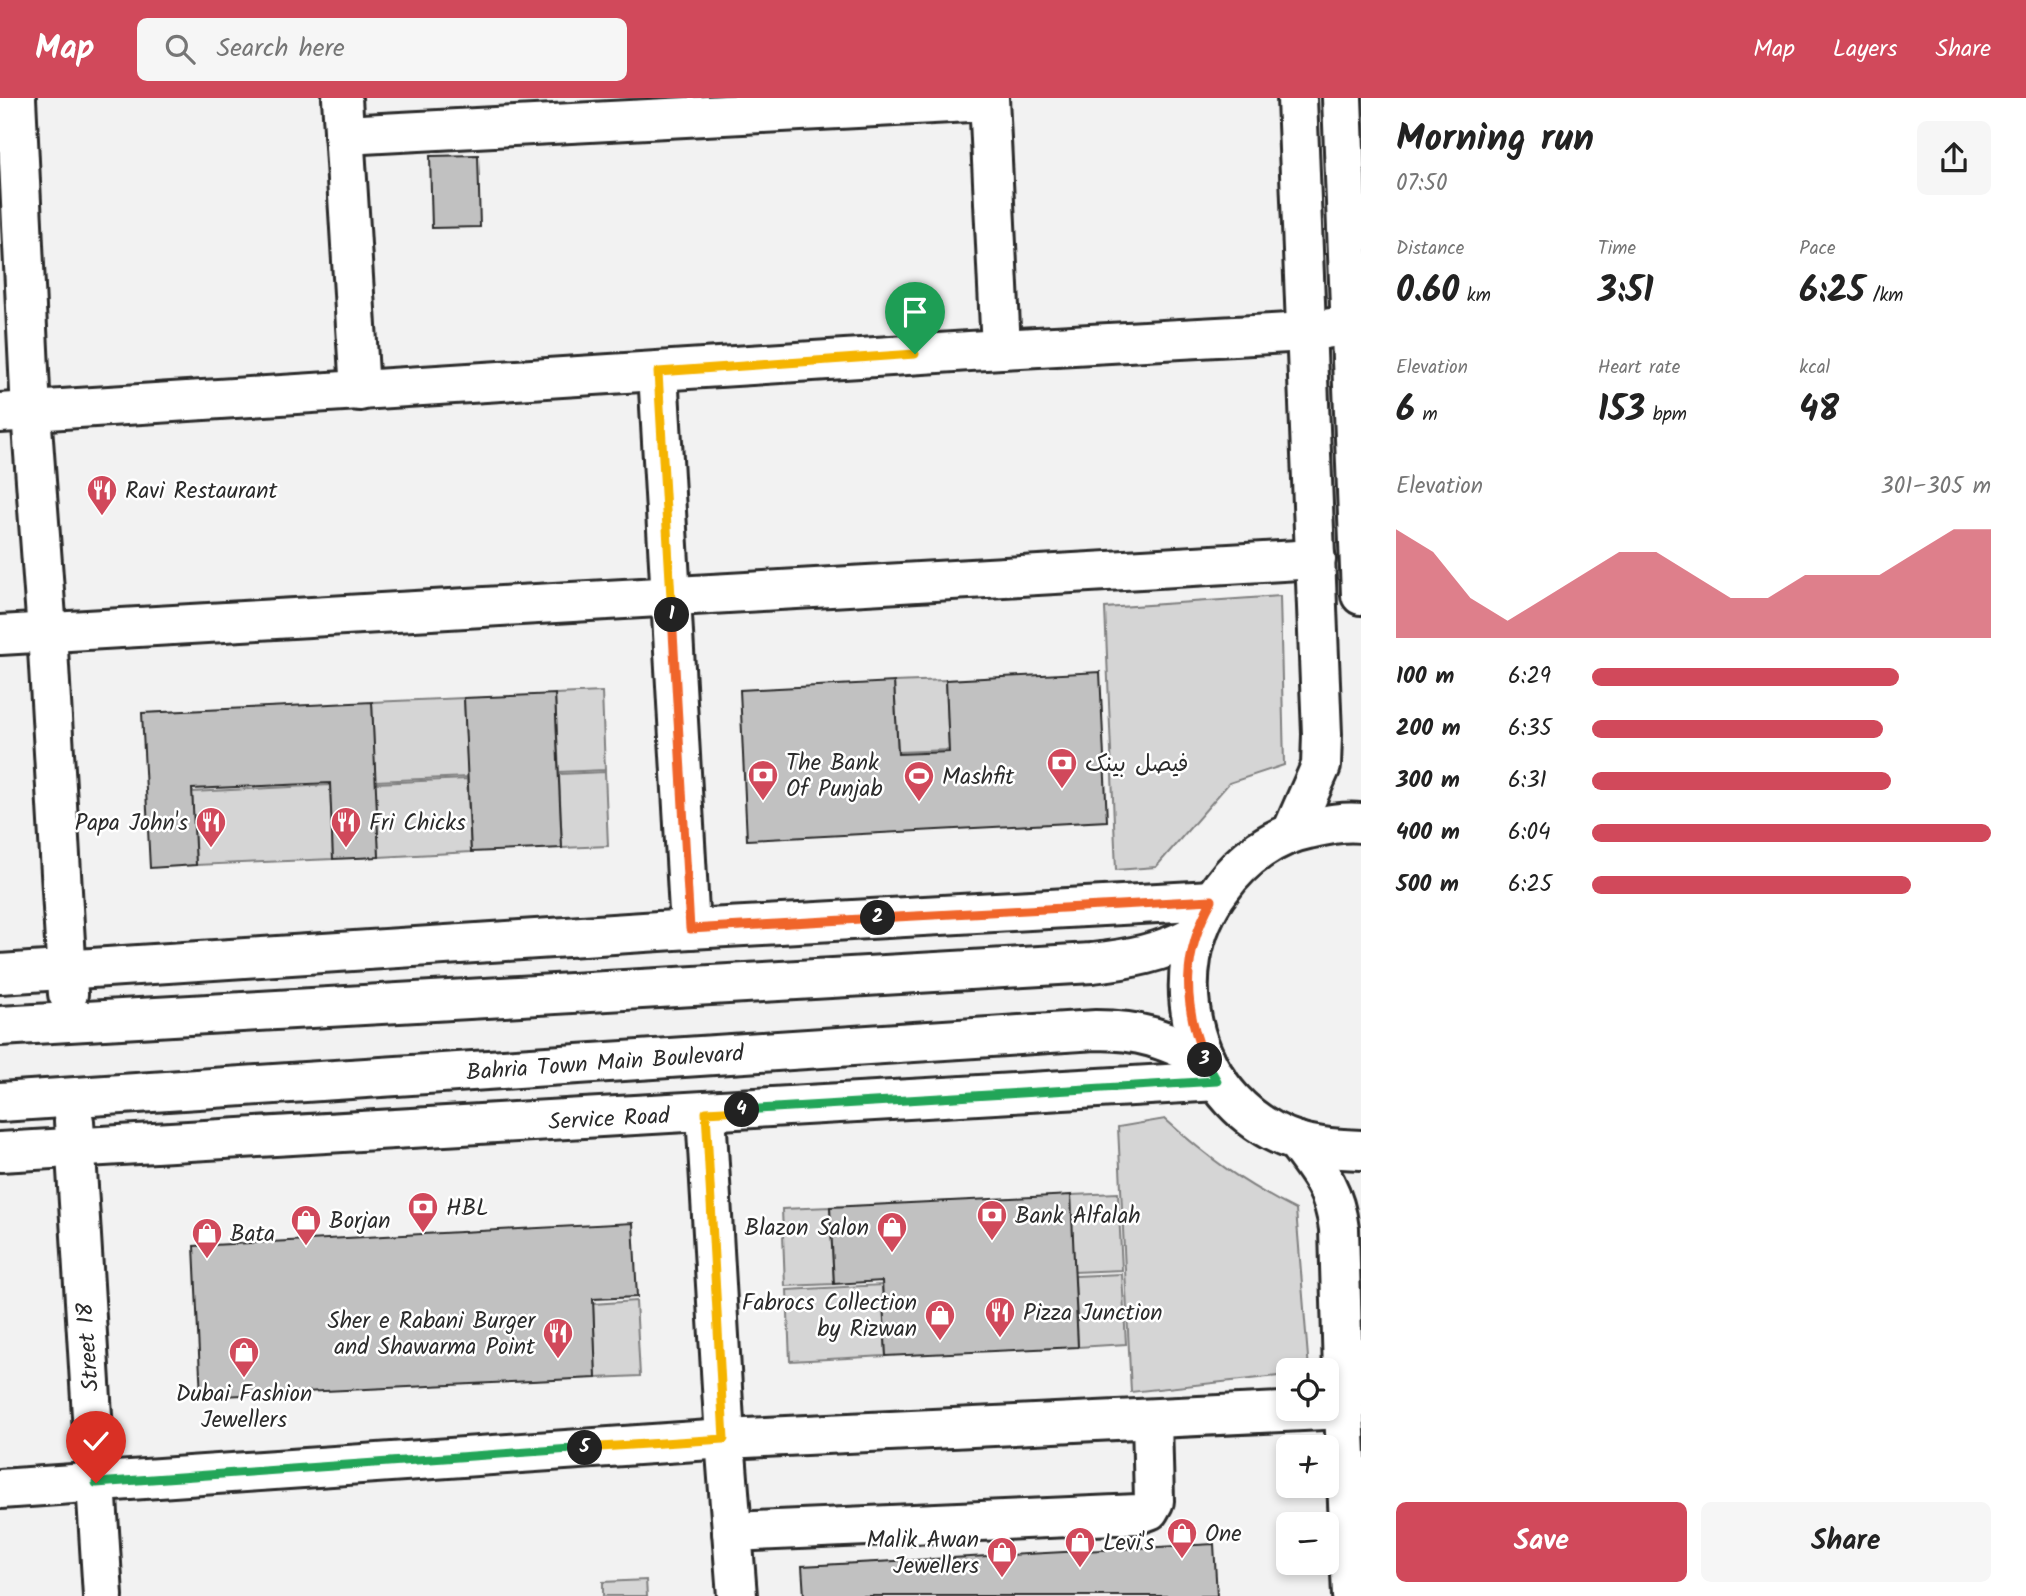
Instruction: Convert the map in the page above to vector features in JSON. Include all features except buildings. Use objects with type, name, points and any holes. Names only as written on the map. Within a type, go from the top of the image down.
[{"type":"street","points":[[16,98],[9,149],[16,412],[47,632],[70,1022]]},
{"type":"street","points":[[1292,832],[1321,766],[1322,734],[1297,98]]},
{"type":"street","points":[[1342,98],[1361,595]]},
{"type":"street","points":[[360,390],[343,117],[989,99],[1001,349]]},
{"type":"street","points":[[16,412],[1306,332],[1350,325]]},
{"type":"street","points":[[658,372],[690,929]]},
{"type":"street","points":[[0,635],[1316,559]]},
{"type":"street","points":[[1361,823],[1346,821],[1292,832],[1252,856],[1234,871],[1212,900],[1195,935],[1188,966],[1188,998],[1194,1030],[1211,1070],[1240,1106],[1266,1126],[1296,1141],[1329,1149],[1361,1150]]},
{"type":"street","points":[[0,974],[690,929],[1212,900]]},
{"type":"street","points":[[0,1026],[1092,963],[1152,954],[1195,935]]},
{"type":"street","name":"Bahria Town Main Boulevard","points":[[0,1102],[1096,1030],[1129,1031],[1163,1039],[1211,1070]]},
{"type":"street","name":"Service Road","points":[[0,1152],[706,1112],[1211,1070]]},
{"type":"street","name":"Street 18","points":[[72,1097],[103,1596]]},
{"type":"street","points":[[706,1112],[724,1439],[737,1596]]},
{"type":"street","points":[[1296,1141],[1326,1182],[1336,1206],[1339,1228],[1352,1596]]},
{"type":"street","points":[[0,1489],[724,1439],[1344,1409]]},
{"type":"street","points":[[732,1532],[1138,1514],[1149,1510],[1154,1501],[1152,1420]]},
{"type":"shaded area","points":[[1280,596],[1284,765],[1229,783],[1156,867],[1116,870],[1105,608]]},
{"type":"shaded area","points":[[946,680],[949,750],[898,752],[894,682]]},
{"type":"shaded area","points":[[602,692],[605,770],[559,772],[555,694]]},
{"type":"shaded area","points":[[464,698],[468,777],[375,781],[372,702]]},
{"type":"shaded area","points":[[605,772],[608,846],[562,848],[559,774]]},
{"type":"shaded area","points":[[467,779],[471,852],[379,857],[375,783]]},
{"type":"shaded area","points":[[330,785],[333,859],[196,865],[192,792]]},
{"type":"shaded area","points":[[1165,1119],[1227,1169],[1296,1210],[1308,1358],[1276,1358],[1276,1376],[1131,1392],[1118,1127]]},
{"type":"shaded area","points":[[1118,1193],[1122,1270],[1074,1272],[1071,1195]]},
{"type":"shaded area","points":[[830,1207],[834,1284],[785,1286],[782,1209]]},
{"type":"shaded area","points":[[1122,1274],[1126,1344],[1078,1347],[1075,1276]]},
{"type":"shaded area","points":[[882,1285],[886,1356],[790,1361],[787,1290]]},
{"type":"shaded area","points":[[636,1301],[640,1376],[596,1378],[593,1304]]},
{"type":"shaded area","points":[[646,1580],[647,1596],[603,1596],[603,1582]]},
{"type":"place","name":"Ravi Restaurant","points":[[102,517]]},
{"type":"place","name":"فیصل بینک","points":[[1062,790]]},
{"type":"place","name":"The Bank Of Punjab","points":[[763,802]]},
{"type":"place","name":"Mashfit","points":[[919,803]]},
{"type":"place","name":"Papa John's","points":[[211,849]]},
{"type":"place","name":"Fri Chicks","points":[[346,849]]},
{"type":"place","name":"HBL","points":[[423,1234]]},
{"type":"place","name":"Bank Alfalah","points":[[992,1242]]},
{"type":"place","name":"Borjan","points":[[306,1247]]},
{"type":"place","name":"Blazon Salon","points":[[892,1254]]},
{"type":"place","name":"Bata","points":[[207,1260]]},
{"type":"place","name":"Pizza Junction","points":[[1000,1339]]},
{"type":"place","name":"Fabrocs Collection by Rizwan","points":[[940,1342]]},
{"type":"place","name":"Sher e Rabani Burger and Shawarma Point","points":[[558,1360]]},
{"type":"place","name":"Dubai Fashion Jewellers","points":[[244,1379]]},
{"type":"place","name":"One","points":[[1182,1560]]},
{"type":"place","name":"Levi's","points":[[1080,1569]]},
{"type":"place","name":"Malik Awan Jewellers","points":[[1002,1579]]},
{"type":"route","points":[[96,1483],[724,1439],[706,1112],[1217,1081],[1194,1030],[1188,998],[1188,966],[1195,935],[1212,900],[690,929],[658,372],[915,354]]}]
